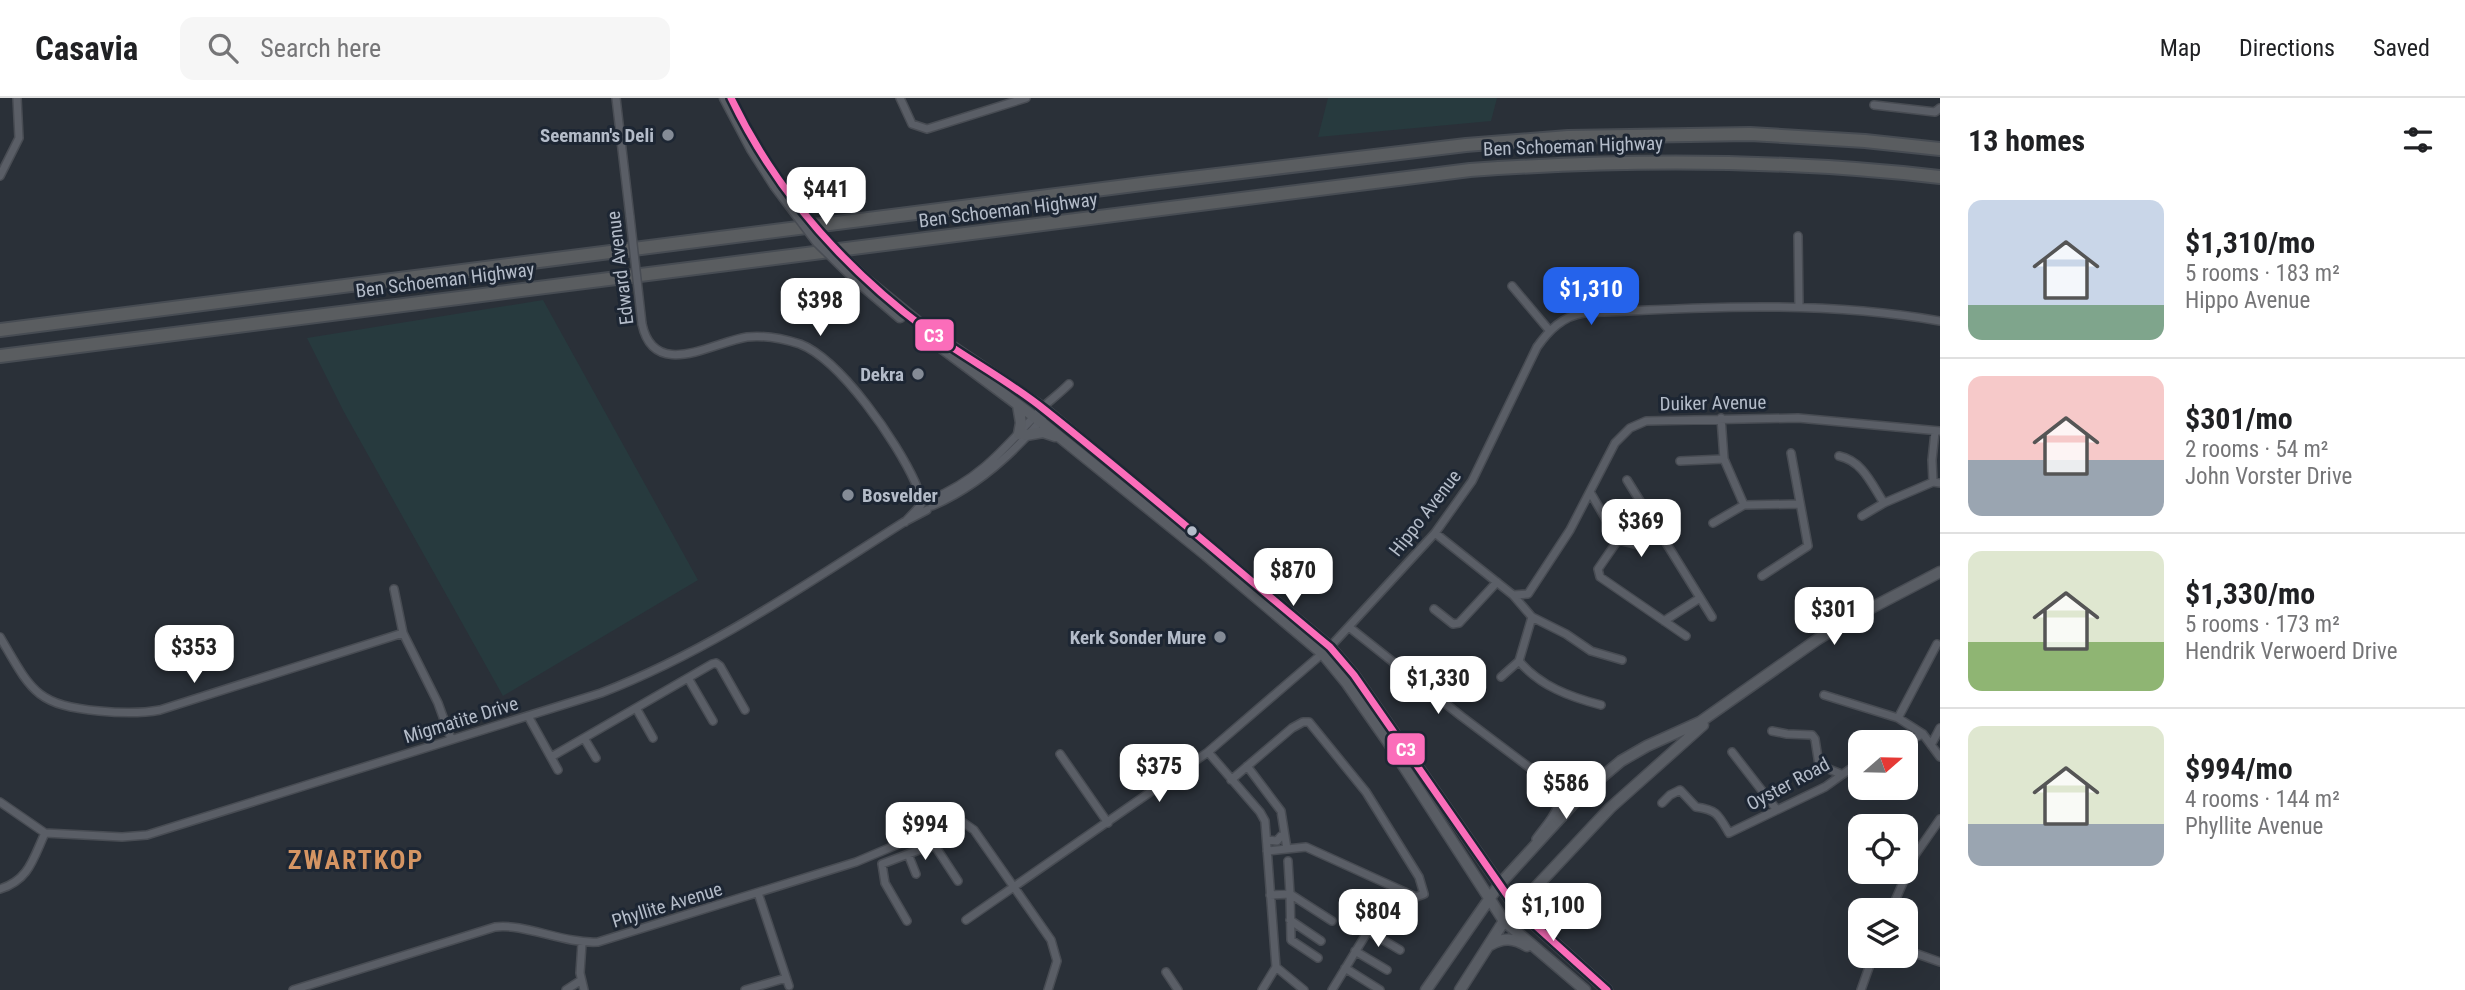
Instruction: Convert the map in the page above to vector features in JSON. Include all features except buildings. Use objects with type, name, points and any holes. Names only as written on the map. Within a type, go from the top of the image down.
[{"type":"highway","name":"Ben Schoeman Highway","points":[[0,330],[1466,145],[1568,137],[1750,134],[1940,149]]},
{"type":"highway","name":"Ben Schoeman Highway","points":[[0,356],[1470,170],[1565,163],[1695,162],[1863,168],[1940,177]]},
{"type":"main road","points":[[725,98],[752,149],[818,242],[885,305],[1038,419],[1327,650],[1504,921],[1584,989]]},
{"type":"main road","points":[[731,98],[776,183]]},
{"type":"main road","points":[[862,281],[929,331],[1045,410],[1354,675],[1516,908],[1607,990]]},
{"type":"main road","points":[[1018,405],[1023,435],[1043,432],[1062,439]]},
{"type":"main road","points":[[1426,990],[1499,885],[1589,787],[1633,752],[1700,722],[1791,656],[1854,617],[1940,574]]},
{"type":"main road","points":[[1460,990],[1504,921],[1610,808],[1702,726],[1758,683],[1819,642],[1940,574]]},
{"type":"main road","points":[[1490,945],[1500,940],[1516,940],[1584,989]]},
{"type":"street","points":[[0,176],[19,138],[18,98]]},
{"type":"street","name":"Edward Avenue","points":[[616,98],[642,324],[647,338],[656,348],[677,355],[693,354],[740,339],[757,337],[781,339],[817,352],[835,367],[860,398],[894,446],[927,504]]},
{"type":"street","points":[[900,98],[909,120],[921,129],[937,128],[1026,98]]},
{"type":"street","points":[[1874,105],[1935,112],[1940,108]]},
{"type":"street","points":[[1798,236],[1799,306]]},
{"type":"street","points":[[1512,286],[1549,330],[1570,316],[1584,313],[1700,307],[1799,306],[1940,321]]},
{"type":"street","name":"Hippo Avenue","points":[[966,920],[1208,752],[1327,650],[1435,533],[1477,471],[1537,347],[1549,330]]},
{"type":"street","name":"Migmatite Drive","points":[[45,833],[122,837],[147,835],[601,693],[667,666],[740,626],[904,522],[927,504],[965,489],[991,471],[1069,384]]},
{"type":"street","points":[[1721,418],[1724,458],[1744,505]]},
{"type":"street","name":"Duiker Avenue","points":[[1528,594],[1570,530],[1615,443],[1637,424],[1665,419],[1798,418],[1937,431]]},
{"type":"street","points":[[1862,516],[1884,503],[1937,483],[1932,460],[1937,431]]},
{"type":"street","points":[[1762,576],[1807,546],[1791,453]]},
{"type":"street","points":[[1839,456],[1847,458],[1863,470],[1884,503]]},
{"type":"street","points":[[1680,461],[1724,458]]},
{"type":"street","points":[[1627,480],[1712,617]]},
{"type":"street","points":[[1591,492],[1618,540],[1638,545],[1661,534]]},
{"type":"street","points":[[1713,523],[1744,505],[1800,504]]},
{"type":"street","points":[[1435,533],[1513,595],[1530,616],[1572,637],[1591,651],[1622,660]]},
{"type":"street","points":[[1618,540],[1598,569],[1600,577],[1686,636]]},
{"type":"street","points":[[1434,609],[1453,624],[1459,623],[1497,582]]},
{"type":"street","points":[[394,589],[403,633],[438,703],[451,739]]},
{"type":"street","points":[[1501,677],[1519,661],[1530,616],[1528,594],[1513,595]]},
{"type":"street","points":[[1664,621],[1700,598]]},
{"type":"street","points":[[1349,627],[1547,780],[1559,794],[1559,804],[1520,862]]},
{"type":"street","points":[[0,637],[34,690],[51,703],[77,709],[132,713],[160,710],[403,633]]},
{"type":"street","points":[[1898,718],[1937,644]]},
{"type":"street","points":[[0,657],[9,652]]},
{"type":"street","points":[[1519,661],[1533,675],[1557,690],[1601,705]]},
{"type":"street","points":[[551,757],[716,663],[745,710]]},
{"type":"street","points":[[688,678],[713,721]]},
{"type":"street","points":[[1824,695],[1898,718],[1923,734],[1940,757]]},
{"type":"street","points":[[636,708],[653,738]]},
{"type":"street","points":[[527,716],[558,770]]},
{"type":"street","points":[[1231,780],[1292,728],[1309,722],[1364,789],[1419,877],[1424,894],[1416,897],[1306,847],[1267,851]]},
{"type":"street","points":[[1931,744],[1940,728]]},
{"type":"street","points":[[1772,731],[1812,735],[1819,765],[1841,774]]},
{"type":"street","points":[[1918,736],[1923,734]]},
{"type":"street","points":[[584,738],[596,758]]},
{"type":"street","points":[[1208,752],[1265,821],[1276,967],[1262,990]]},
{"type":"street","points":[[1732,752],[1777,810]]},
{"type":"street","points":[[1060,754],[1108,823]]},
{"type":"street","points":[[1247,766],[1279,808],[1287,849]]},
{"type":"street","name":"Oyster Road","points":[[1662,803],[1677,791],[1684,791],[1696,807],[1714,811],[1729,833],[1825,787],[1848,770]]},
{"type":"street","points":[[1547,780],[1573,790],[1589,787]]},
{"type":"street","points":[[0,802],[45,833],[27,873],[16,883],[0,890]]},
{"type":"street","points":[[1896,898],[1915,855],[1940,819]]},
{"type":"street","name":"Phyllite Avenue","points":[[293,990],[495,928],[510,927],[582,943],[608,940],[881,852],[946,822],[961,821],[974,830],[1015,886]]},
{"type":"street","points":[[1267,840],[1278,841],[1281,836],[1285,836]]},
{"type":"street","points":[[907,920],[883,879],[881,866],[886,862],[933,846],[958,881]]},
{"type":"street","points":[[881,852],[886,862]]},
{"type":"street","points":[[908,854],[916,874]]},
{"type":"street","points":[[1288,861],[1291,940],[1318,958]]},
{"type":"street","points":[[1015,886],[1056,950],[1057,961],[1048,990]]},
{"type":"street","points":[[758,893],[789,986]]},
{"type":"street","points":[[1270,895],[1290,894],[1332,921]]},
{"type":"street","points":[[1290,920],[1321,941]]},
{"type":"street","points":[[1332,990],[1368,931],[1400,950]]},
{"type":"street","points":[[582,943],[580,981],[583,990]]},
{"type":"street","points":[[1355,951],[1387,970]]},
{"type":"street","points":[[1918,954],[1940,961]]},
{"type":"street","points":[[1276,967],[1304,990]]},
{"type":"street","points":[[1345,968],[1380,990]]},
{"type":"street","points":[[1861,990],[1869,968]]},
{"type":"street","points":[[1166,972],[1178,990]]},
{"type":"street","points":[[745,990],[786,978]]},
{"type":"street","points":[[566,990],[580,981]]},
{"type":"green space","points":[[1328,98],[1497,98],[1491,121],[1318,137]]},
{"type":"green space","points":[[543,300],[698,580],[503,696],[344,412],[307,338]]},
{"type":"transit line","name":"C3","points":[[731,98],[769,165],[791,196],[840,254],[868,281],[927,330],[1045,410],[1330,647],[1354,675],[1516,908],[1607,990]]},
{"type":"place","name":"Seemann's Deli","points":[[668,135]]},
{"type":"place","name":"Dekra","points":[[918,374]]},
{"type":"place","name":"Bosvelder","points":[[848,495]]},
{"type":"place","name":"Kerk Sonder Mure","points":[[1220,637]]},
{"type":"district","name":"ZWARTKOP","points":[[356,860]]}]
